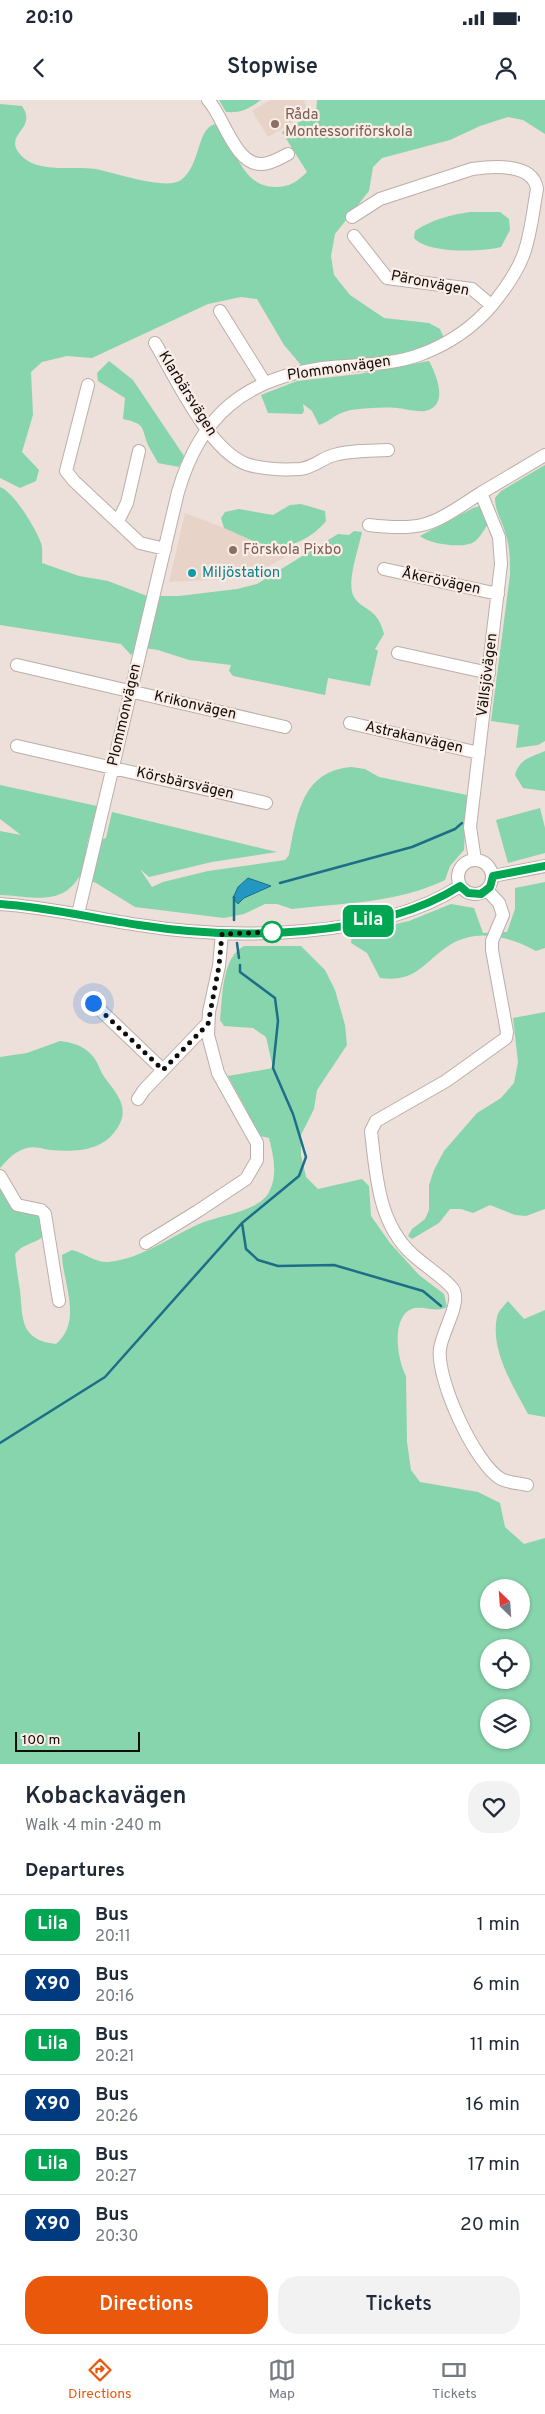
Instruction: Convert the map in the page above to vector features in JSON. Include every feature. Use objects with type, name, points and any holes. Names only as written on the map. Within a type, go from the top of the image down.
[{"type":"street","points":[[208,100],[230,140],[248,159],[256,164],[263,164],[288,154]]},
{"type":"street","name":"Plommonvägen","points":[[78,914],[185,466],[206,429],[237,400],[265,383],[283,376],[322,368],[388,362],[418,355],[464,332],[506,287],[523,256],[537,189],[536,182],[531,176],[513,169],[487,167],[472,169],[380,199],[352,217]]},
{"type":"street","name":"Päronvägen","points":[[354,236],[387,278],[472,289],[491,305]]},
{"type":"street","points":[[220,311],[265,383]]},
{"type":"street","name":"Klarbärsvägen","points":[[155,343],[206,429],[226,451],[246,463],[263,468],[299,469],[310,467],[332,455],[388,450]]},
{"type":"street","points":[[88,385],[66,471],[74,481],[140,543],[165,549]]},
{"type":"street","points":[[118,521],[127,503],[139,451]]},
{"type":"street","points":[[369,525],[399,529],[423,526],[435,522],[545,455]]},
{"type":"street","name":"Vällsjövägen","points":[[475,860],[470,828],[498,594],[501,550],[499,537],[481,493]]},
{"type":"street","name":"Åkerövägen","points":[[384,569],[498,594]]},
{"type":"street","points":[[398,653],[489,672]]},
{"type":"street","name":"Krikonvägen","points":[[17,665],[286,727]]},
{"type":"street","name":"Astrakanvägen","points":[[350,723],[479,753]]},
{"type":"street","name":"Körsbärsvägen","points":[[17,746],[266,803]]},
{"type":"street","points":[[475,860],[486,864],[493,876],[492,884],[487,890],[481,894],[473,894],[466,892],[460,886],[458,876],[460,869],[468,862],[475,860]]},
{"type":"street","points":[[493,876],[545,866]]},
{"type":"street","points":[[0,904],[78,914],[139,925],[222,934],[311,929],[387,917],[422,906],[460,886]]},
{"type":"street","points":[[487,890],[499,903],[503,915],[492,941],[508,1032],[506,1038],[446,1081],[376,1121],[371,1131],[385,1216],[392,1229],[411,1254],[448,1283],[455,1293],[455,1306],[445,1326],[439,1350],[447,1388],[460,1423],[480,1456],[495,1474],[511,1482],[527,1484]]},
{"type":"street","points":[[146,1242],[246,1179],[257,1160],[258,1150],[253,1133],[218,1073],[212,1055],[208,1024],[219,966],[222,934]]},
{"type":"street","points":[[93,1003],[163,1070]]},
{"type":"street","points":[[138,1099],[163,1070],[208,1024]]},
{"type":"street","points":[[0,1176],[17,1205],[41,1210],[45,1214],[59,1301]]},
{"type":"shaded area","name":"Råda Montessoriförskola","points":[[270,100],[303,100],[310,112],[268,137],[252,111]]},
{"type":"shaded area","name":"Förskola Pixbo","points":[[185,513],[271,546],[290,544],[291,554],[247,578],[169,582]]},
{"type":"green space","points":[[219,100],[261,100],[245,110],[226,112]]},
{"type":"green space","points":[[317,100],[545,100],[545,134],[523,120],[508,117],[480,126],[450,140],[382,158],[373,167],[369,191],[335,234],[331,256],[334,275],[350,295],[384,318],[429,323],[440,329],[444,338],[420,350],[376,358],[301,365],[284,345],[257,299],[241,297],[208,304],[92,358],[67,356],[42,362],[31,372],[33,415],[22,452],[39,470],[36,481],[20,488],[0,478],[0,104],[22,106],[26,114],[26,120],[15,140],[15,146],[26,160],[44,167],[95,169],[139,180],[174,183],[181,180],[193,165],[206,131],[211,126],[218,124],[247,173],[255,181],[276,187],[293,183],[307,172],[282,132],[316,112]]},
{"type":"green space","points":[[470,212],[500,212],[509,219],[510,230],[501,247],[469,251],[443,249],[431,247],[414,238],[415,231],[428,223]]},
{"type":"green space","points":[[109,361],[133,380],[184,456],[179,467],[158,463],[148,445],[142,427],[123,419],[125,398],[98,381],[97,373]]},
{"type":"green space","points":[[429,361],[437,381],[439,396],[433,408],[425,411],[397,408],[351,410],[341,413],[319,425],[312,411],[303,404],[304,411],[302,414],[268,413],[261,395],[297,381],[359,374]]},
{"type":"green space","points":[[545,465],[545,741],[538,745],[516,748],[519,725],[491,721],[510,575],[508,545],[505,530],[496,508],[495,498],[501,491]]},
{"type":"green space","points":[[0,487],[6,490],[18,503],[34,529],[42,545],[42,563],[79,576],[108,581],[147,596],[179,596],[237,589],[257,584],[338,534],[349,535],[354,531],[362,532],[352,573],[353,595],[360,604],[377,618],[384,634],[375,649],[378,651],[370,686],[328,678],[325,695],[233,676],[229,671],[231,665],[189,660],[158,650],[138,647],[131,655],[121,644],[0,625]]},
{"type":"green space","points":[[301,504],[325,511],[326,521],[309,536],[287,545],[271,546],[254,541],[224,528],[221,518],[225,512],[239,509],[273,515],[290,505]]},
{"type":"green space","points":[[480,506],[489,522],[474,542],[462,545],[446,545],[424,539],[420,536],[473,508]]},
{"type":"green space","points":[[545,751],[545,791],[523,788],[515,775],[519,765],[526,759]]},
{"type":"green space","points":[[351,767],[365,769],[379,777],[467,795],[464,850],[450,866],[445,880],[427,888],[389,898],[292,909],[277,904],[265,904],[244,914],[224,918],[135,907],[96,883],[79,877],[63,893],[54,896],[33,898],[0,895],[0,831],[21,835],[0,819],[0,785],[97,806],[87,845],[106,838],[112,812],[277,852],[212,862],[149,877],[140,869],[152,887],[163,882],[208,871],[285,860],[289,855],[299,811],[312,786],[322,777],[335,770]]},
{"type":"green space","points":[[540,808],[545,828],[545,853],[508,863],[496,820]]},
{"type":"green space","points":[[545,882],[545,948],[536,951],[525,945],[502,938],[478,936],[466,938],[444,949],[416,972],[401,978],[392,979],[380,978],[367,953],[351,943],[352,934],[409,921],[451,904],[474,908],[483,933],[507,932],[515,909],[515,888]]},
{"type":"green space","points":[[244,946],[301,946],[325,970],[335,990],[345,1025],[347,1045],[317,1090],[314,1109],[301,1135],[301,1155],[306,1177],[318,1189],[362,1179],[369,1186],[371,1216],[390,1243],[419,1275],[444,1294],[447,1307],[443,1309],[415,1308],[407,1312],[402,1318],[399,1327],[398,1349],[406,1376],[407,1442],[411,1470],[420,1482],[478,1492],[500,1503],[505,1527],[524,1544],[545,1538],[545,1764],[0,1764],[0,1179],[8,1191],[45,1218],[43,1237],[21,1248],[15,1254],[16,1268],[25,1326],[35,1338],[56,1344],[64,1335],[70,1313],[70,1302],[62,1255],[72,1250],[104,1262],[132,1257],[199,1224],[249,1208],[265,1197],[270,1190],[274,1177],[273,1157],[269,1138],[260,1136],[228,1076],[273,1068],[266,1037],[253,1028],[224,1026],[220,1020],[223,990],[231,959]]},
{"type":"green space","points":[[545,1012],[545,1209],[526,1216],[515,1215],[490,1205],[473,1213],[461,1209],[450,1209],[439,1223],[412,1239],[408,1236],[412,1229],[425,1219],[429,1210],[429,1185],[444,1151],[477,1113],[501,1098],[514,1083],[518,1062],[513,1018]]},
{"type":"green space","points":[[60,1041],[78,1045],[88,1051],[96,1061],[104,1077],[120,1100],[123,1113],[121,1122],[110,1137],[95,1147],[68,1151],[36,1147],[27,1148],[15,1153],[0,1168],[0,1057],[27,1053]]},
{"type":"green space","points":[[508,1301],[524,1319],[545,1310],[545,1417],[528,1414],[510,1380],[500,1355],[497,1342],[497,1317]]},
{"type":"water","points":[[248,878],[271,886],[244,898],[238,904],[233,898],[238,887]]},
{"type":"waterway","points":[[280,883],[412,847],[455,829],[462,823]]},
{"type":"waterway","points":[[234,897],[234,920]]},
{"type":"waterway","points":[[237,943],[239,958]]},
{"type":"waterway","points":[[0,1443],[105,1377],[242,1223],[299,1176],[306,1157],[293,1114],[273,1068],[278,1021],[275,998],[240,972],[240,965]]},
{"type":"waterway","points":[[242,1223],[246,1249],[258,1260],[278,1266],[334,1265],[423,1291],[441,1306]]},
{"type":"bus line","name":"Lila","points":[[0,904],[55,910],[139,925],[222,934],[296,931],[333,927],[406,912],[437,900],[460,886],[468,893],[481,894],[492,884],[493,876],[545,866]]},
{"type":"place","name":"Råda Montessoriförskola","points":[[275,124]]},
{"type":"place","name":"Förskola Pixbo","points":[[233,550]]},
{"type":"place","name":"Miljöstation","points":[[192,573]]},
{"type":"route","points":[[93,1003],[163,1070],[200,1030],[208,1024],[219,966],[222,934],[272,932]]}]
